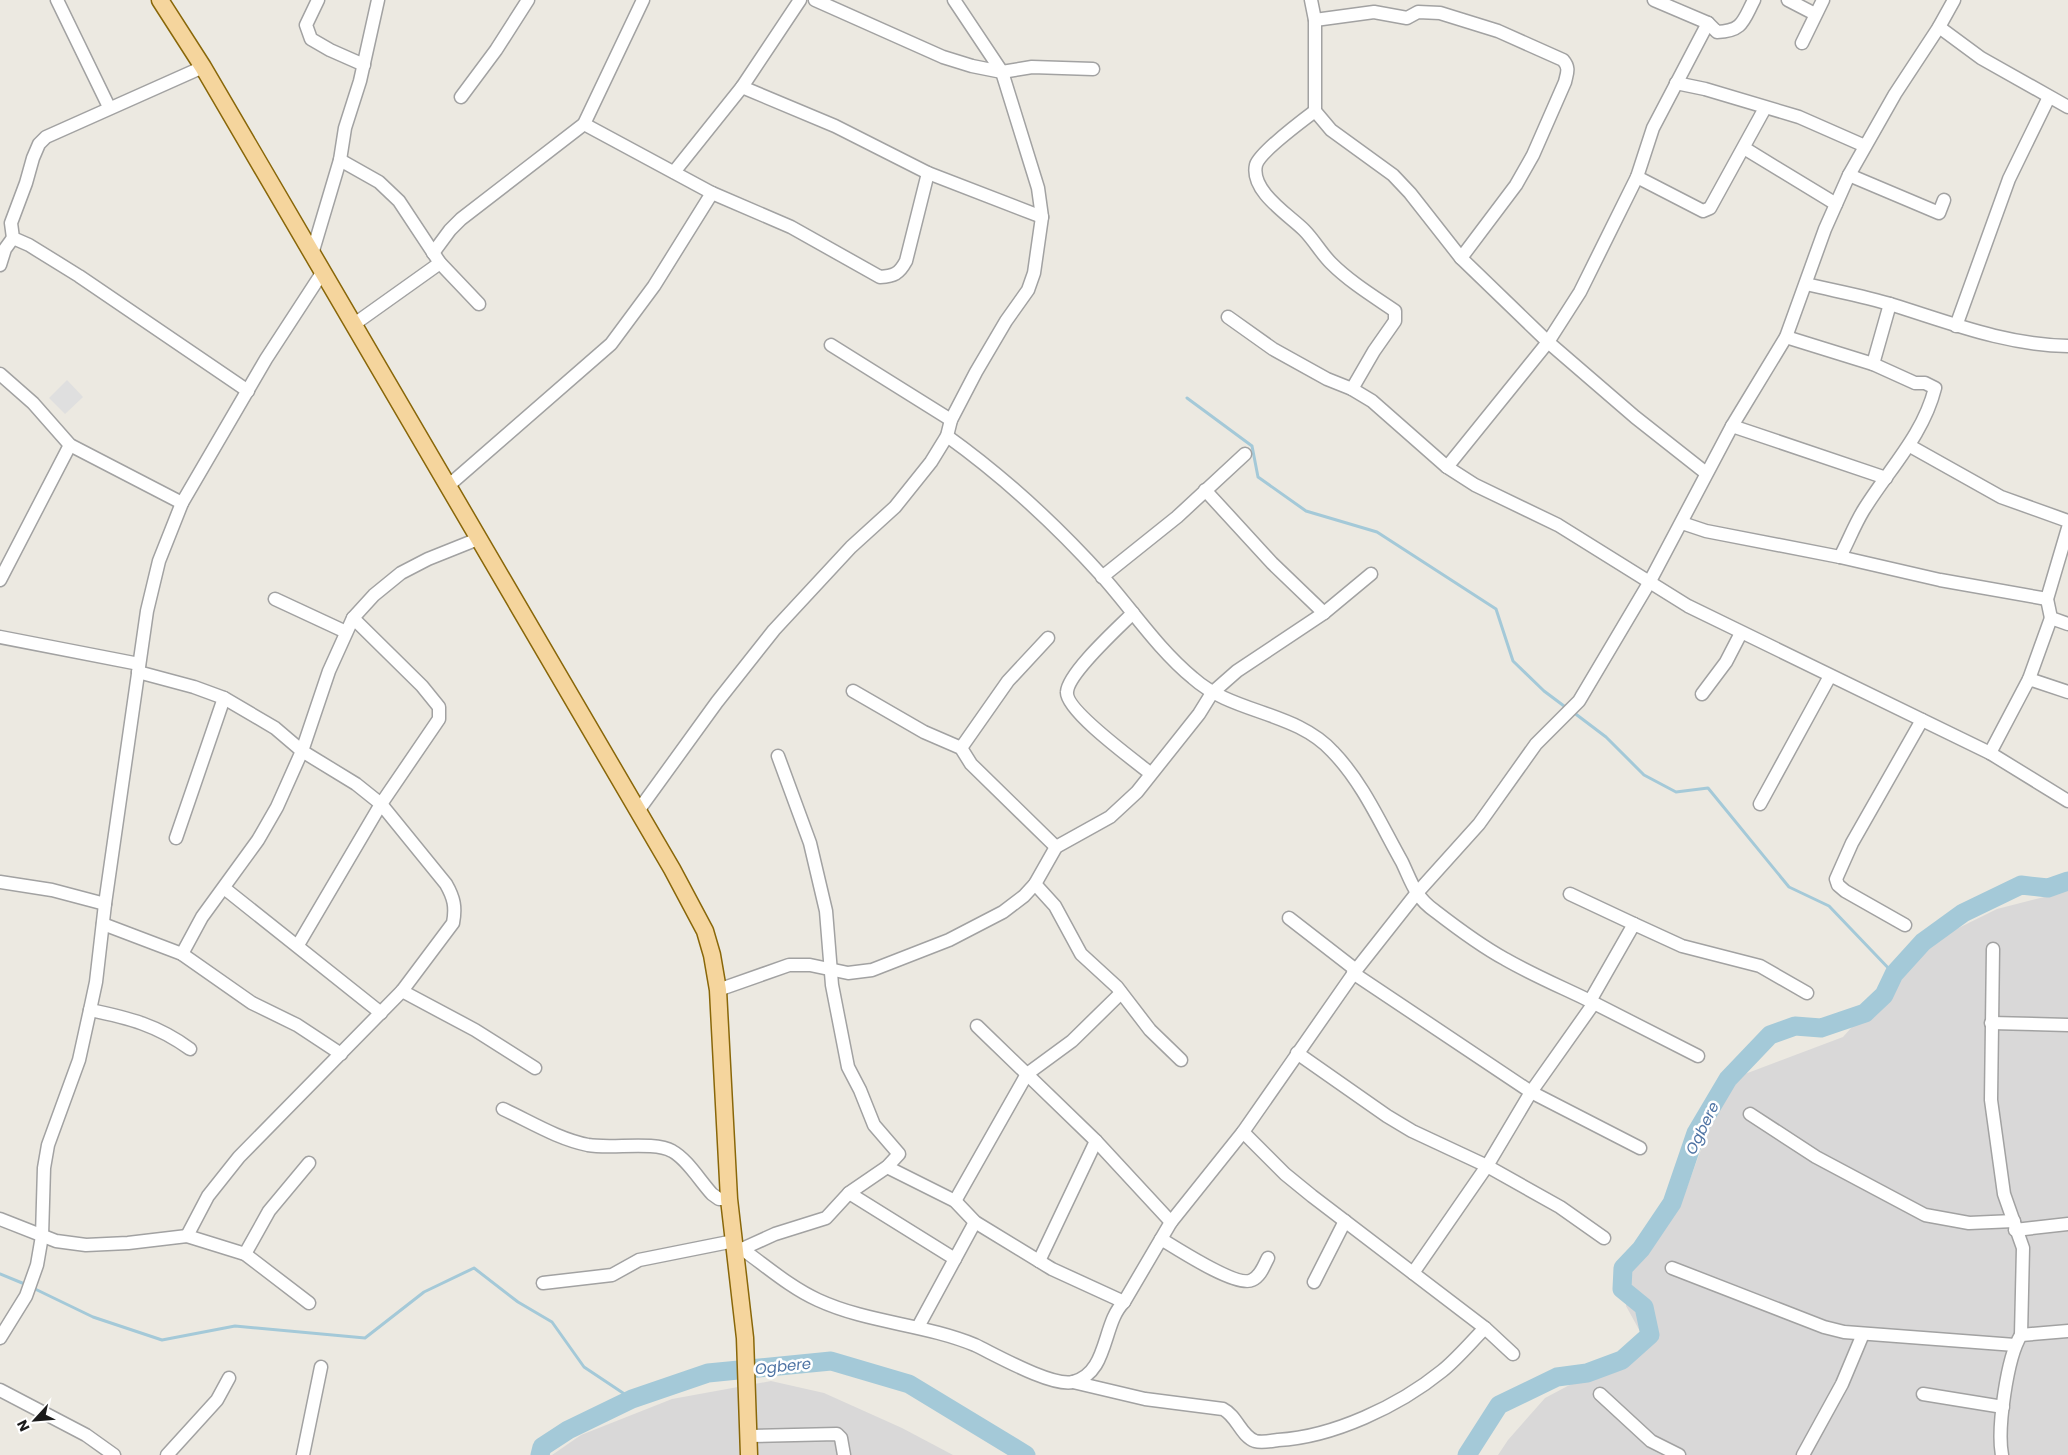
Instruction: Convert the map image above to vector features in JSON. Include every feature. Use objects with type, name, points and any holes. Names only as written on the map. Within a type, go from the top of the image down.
[{"type":"main road","points":[[160,0],[203,67],[638,811],[705,930],[712,955],[718,990],[729,1199],[737,1247],[745,1338],[749,1455]]},
{"type":"street","points":[[58,0],[108,107]]},
{"type":"street","points":[[318,0],[306,24],[311,39],[330,50],[364,65]]},
{"type":"street","points":[[312,254],[340,160],[345,128],[364,65],[378,0]]},
{"type":"street","points":[[461,97],[496,50],[528,0]]},
{"type":"street","points":[[353,325],[436,258],[450,230],[461,219],[584,124],[643,0]]},
{"type":"street","points":[[674,172],[742,87],[800,0]]},
{"type":"street","points":[[815,0],[943,57],[1002,72],[1032,67],[1093,69]]},
{"type":"street","points":[[638,811],[717,702],[774,630],[851,547],[895,507],[930,462],[947,436],[951,420],[1006,321],[1028,290],[1034,273],[1042,218],[1038,188],[1002,72],[954,0]]},
{"type":"street","points":[[1310,0],[1315,20],[1315,111],[1331,130],[1352,143],[1398,181],[1460,258],[1548,342],[1636,417],[1706,473]]},
{"type":"street","points":[[1654,0],[1708,23],[1717,32],[1735,30],[1740,26],[1754,0]]},
{"type":"street","points":[[1788,0],[1815,14]]},
{"type":"street","points":[[1802,43],[1823,0]]},
{"type":"street","points":[[1073,1382],[1084,1377],[1094,1368],[1100,1359],[1117,1309],[1124,1302],[1171,1222],[1243,1132],[1354,971],[1416,894],[1480,824],[1536,744],[1579,701],[1649,583],[1732,426],[1786,337],[1825,229],[1849,175],[1895,94],[1939,27],[1954,0]]},
{"type":"street","points":[[1315,20],[1374,12],[1407,18],[1418,12],[1440,12],[1498,31],[1564,60],[1567,64],[1568,70],[1565,82],[1529,163],[1516,185],[1460,258]]},
{"type":"street","points":[[1447,467],[1548,342],[1580,292],[1637,177],[1653,128],[1708,23]]},
{"type":"street","points":[[1939,27],[1982,58],[2049,98],[2068,107]]},
{"type":"street","points":[[0,265],[5,249],[13,238],[11,223],[39,144],[46,136],[108,107],[203,67]]},
{"type":"street","points":[[1676,83],[1705,89],[1799,117],[1865,146]]},
{"type":"street","points":[[742,87],[835,126],[928,173],[1042,218]]},
{"type":"street","points":[[1956,326],[2009,179],[2049,98]]},
{"type":"street","points":[[1637,177],[1703,211],[1713,204],[1765,108]]},
{"type":"street","points":[[1315,111],[1263,155],[1256,165],[1257,178],[1264,193],[1304,230],[1329,262],[1352,281],[1395,311],[1395,321],[1374,351],[1352,389]]},
{"type":"street","points":[[584,124],[712,193],[791,227],[880,277],[894,276],[901,271],[906,261],[928,173]]},
{"type":"street","points":[[1744,148],[1836,204]]},
{"type":"street","points":[[340,160],[379,182],[399,201],[436,258],[479,304]]},
{"type":"street","points":[[1849,175],[1939,213],[1944,200]]},
{"type":"street","points":[[448,486],[611,344],[654,286],[712,193]]},
{"type":"street","points":[[13,238],[29,245],[79,276],[248,391]]},
{"type":"street","points":[[0,1338],[33,1282],[42,1236],[44,1168],[48,1145],[79,1060],[90,1010],[138,668],[147,610],[159,561],[182,503],[248,391],[322,273]]},
{"type":"street","points":[[1806,284],[1890,304],[1998,338],[2037,345],[2068,346]]},
{"type":"street","points":[[1873,364],[1890,304]]},
{"type":"street","points":[[1228,317],[1273,349],[1372,401],[1447,467],[1475,485],[1558,525],[1688,606],[1990,752],[2068,800]]},
{"type":"street","points":[[1786,337],[1873,364],[1915,384],[1926,383],[1935,388],[1932,403],[1910,446],[1863,511],[1840,556]]},
{"type":"street","points":[[831,345],[951,420]]},
{"type":"street","points":[[0,374],[33,403],[70,445],[182,503]]},
{"type":"street","points":[[1732,426],[1886,478]]},
{"type":"street","points":[[947,436],[1011,486],[1102,577],[1176,663],[1212,693],[1278,717],[1315,735],[1333,751],[1349,770],[1365,797],[1403,865],[1416,894],[1433,910],[1504,959],[1698,1056]]},
{"type":"street","points":[[0,580],[70,445]]},
{"type":"street","points":[[1910,446],[2001,497],[2068,521]]},
{"type":"street","points":[[1102,577],[1177,517],[1245,454]]},
{"type":"street","points":[[1206,490],[1272,563],[1324,613]]},
{"type":"street","points":[[1682,523],[1706,531],[1840,556],[1940,580],[2047,599]]},
{"type":"street","points":[[1990,752],[2029,679],[2051,618],[2047,599],[2068,528]]},
{"type":"street","points":[[182,954],[202,917],[258,840],[277,807],[302,751],[329,671],[353,618],[374,595],[402,573],[428,559],[478,539]]},
{"type":"street","points":[[718,990],[789,965],[810,965],[848,973],[872,970],[949,940],[1003,912],[1024,896],[1035,884],[1056,846],[1110,817],[1137,792],[1199,714],[1212,693],[1237,671],[1324,613],[1371,574]]},
{"type":"street","points":[[275,599],[346,632]]},
{"type":"street","points":[[1133,613],[1090,657],[1066,690],[1067,697],[1073,706],[1107,739],[1150,774]]},
{"type":"street","points":[[298,945],[381,804],[439,719],[439,707],[422,686],[353,618]]},
{"type":"street","points":[[2051,618],[2068,624]]},
{"type":"street","points":[[1702,694],[1726,662],[1741,633]]},
{"type":"street","points":[[0,637],[138,668],[224,698],[275,728],[302,751],[356,784],[381,804],[446,884],[454,897],[453,923],[402,991],[280,1113],[239,1157],[208,1196],[187,1236]]},
{"type":"street","points":[[961,748],[1008,681],[1048,638]]},
{"type":"street","points":[[1760,804],[1830,676]]},
{"type":"street","points":[[2029,679],[2068,692]]},
{"type":"street","points":[[853,691],[924,732],[961,748],[971,764],[1056,846]]},
{"type":"street","points":[[176,838],[224,698]]},
{"type":"street","points":[[1905,925],[1845,891],[1838,885],[1836,878],[1852,843],[1922,720]]},
{"type":"street","points":[[543,1283],[612,1275],[639,1260],[737,1247],[826,1218],[849,1193],[887,1167],[899,1154],[874,1125],[860,1090],[848,1068],[835,1009],[826,910],[810,843],[778,756]]},
{"type":"street","points":[[0,882],[52,890],[105,904]]},
{"type":"street","points":[[1035,884],[1055,906],[1081,954],[1121,993],[1150,1030],[1181,1060]]},
{"type":"street","points":[[224,888],[381,1013]]},
{"type":"street","points":[[1570,894],[1682,946],[1760,966],[1807,993]]},
{"type":"street","points":[[1289,918],[1354,971],[1531,1092],[1640,1148]]},
{"type":"street","points":[[103,924],[182,954],[252,1003],[297,1025],[341,1054]]},
{"type":"street","points":[[1413,1273],[1487,1166],[1531,1092],[1592,1002],[1634,924]]},
{"type":"street","points":[[1993,949],[1991,1100],[2004,1194],[2023,1248],[2018,1340],[2002,1407],[2002,1455]]},
{"type":"street","points":[[402,991],[475,1030],[535,1068]]},
{"type":"street","points":[[955,1201],[1027,1074],[1072,1041],[1121,993]]},
{"type":"street","points":[[90,1010],[132,1018],[156,1027],[190,1049]]},
{"type":"street","points":[[1991,1023],[2068,1025]]},
{"type":"street","points":[[976,1026],[1096,1141],[1171,1222]]},
{"type":"street","points":[[1297,1053],[1412,1131],[1487,1166],[1560,1207],[1604,1238]]},
{"type":"street","points":[[503,1109],[561,1137],[588,1144],[612,1148],[660,1147],[673,1151],[712,1194],[719,1199],[729,1199]]},
{"type":"street","points":[[1750,1114],[1816,1157],[1925,1215],[1969,1223],[2014,1226],[2068,1224]]},
{"type":"street","points":[[1243,1132],[1285,1174],[1486,1328],[1513,1354]]},
{"type":"street","points":[[1039,1261],[1096,1141]]},
{"type":"street","points":[[245,1254],[269,1211],[309,1163]]},
{"type":"street","points":[[887,1167],[955,1201],[975,1222],[1039,1261],[1124,1302]]},
{"type":"street","points":[[849,1193],[955,1259]]},
{"type":"street","points":[[0,1219],[56,1241],[86,1245],[128,1244],[187,1236],[245,1254],[309,1303]]},
{"type":"street","points":[[1314,1282],[1345,1221]]},
{"type":"street","points":[[918,1327],[975,1222]]},
{"type":"street","points":[[1161,1239],[1213,1269],[1243,1281],[1251,1281],[1259,1274],[1268,1258]]},
{"type":"street","points":[[737,1247],[817,1300],[868,1318],[918,1327],[965,1341],[1052,1380],[1073,1382],[1145,1399],[1223,1409],[1232,1414],[1253,1440],[1259,1442],[1292,1440],[1345,1425],[1381,1409],[1443,1371],[1486,1328]]},
{"type":"street","points":[[1672,1268],[1824,1327],[1863,1334],[2018,1340],[2068,1330]]},
{"type":"street","points":[[1803,1455],[1842,1384],[1863,1334]]},
{"type":"street","points":[[303,1455],[320,1367]]},
{"type":"street","points":[[166,1455],[217,1400],[229,1378]]},
{"type":"street","points":[[0,1390],[86,1435],[114,1455]]},
{"type":"street","points":[[1600,1394],[1652,1441],[1679,1455]]},
{"type":"street","points":[[1923,1394],[2002,1407]]},
{"type":"street","points":[[748,1436],[837,1434],[841,1438],[844,1455]]},
{"type":"shaded area","points":[[67,380],[83,397],[65,414],[49,398]]},
{"type":"shaded area","points":[[2068,883],[2068,1455],[1498,1455],[1508,1440],[1545,1398],[1647,1344],[1626,1306],[1632,1253],[1686,1190],[1709,1128],[1737,1077],[1843,1037],[1926,944],[1997,909],[2060,893]]},
{"type":"shaded area","points":[[771,1381],[824,1393],[902,1428],[953,1455],[552,1455],[581,1435],[672,1399]]},
{"type":"waterway","points":[[1187,398],[1252,446],[1258,477],[1306,511],[1377,532],[1496,609],[1513,661],[1544,691],[1568,709]]},
{"type":"waterway","points":[[1573,712],[1606,737],[1644,775],[1676,792],[1708,788],[1789,887],[1829,906],[1894,974]]},
{"type":"waterway","name":"Ogbere","points":[[1467,1455],[1499,1405],[1557,1377],[1587,1373],[1622,1360],[1650,1335],[1644,1307],[1622,1289],[1623,1268],[1641,1249],[1672,1203],[1696,1133],[1728,1079],[1770,1035],[1795,1026],[1821,1028],[1865,1013],[1884,995],[1894,974],[1923,942],[1963,913],[2021,885],[2048,888],[2068,881]]},
{"type":"waterway","points":[[33,1288],[93,1317],[162,1340],[235,1326],[365,1338],[424,1292],[474,1268],[518,1302],[552,1322],[584,1367],[632,1399]]},
{"type":"waterway","points":[[0,1274],[27,1285]]},
{"type":"waterway","name":"Ogbere","points":[[540,1455],[542,1447],[568,1430],[632,1399],[708,1373],[831,1361],[909,1384],[1026,1455]]}]
